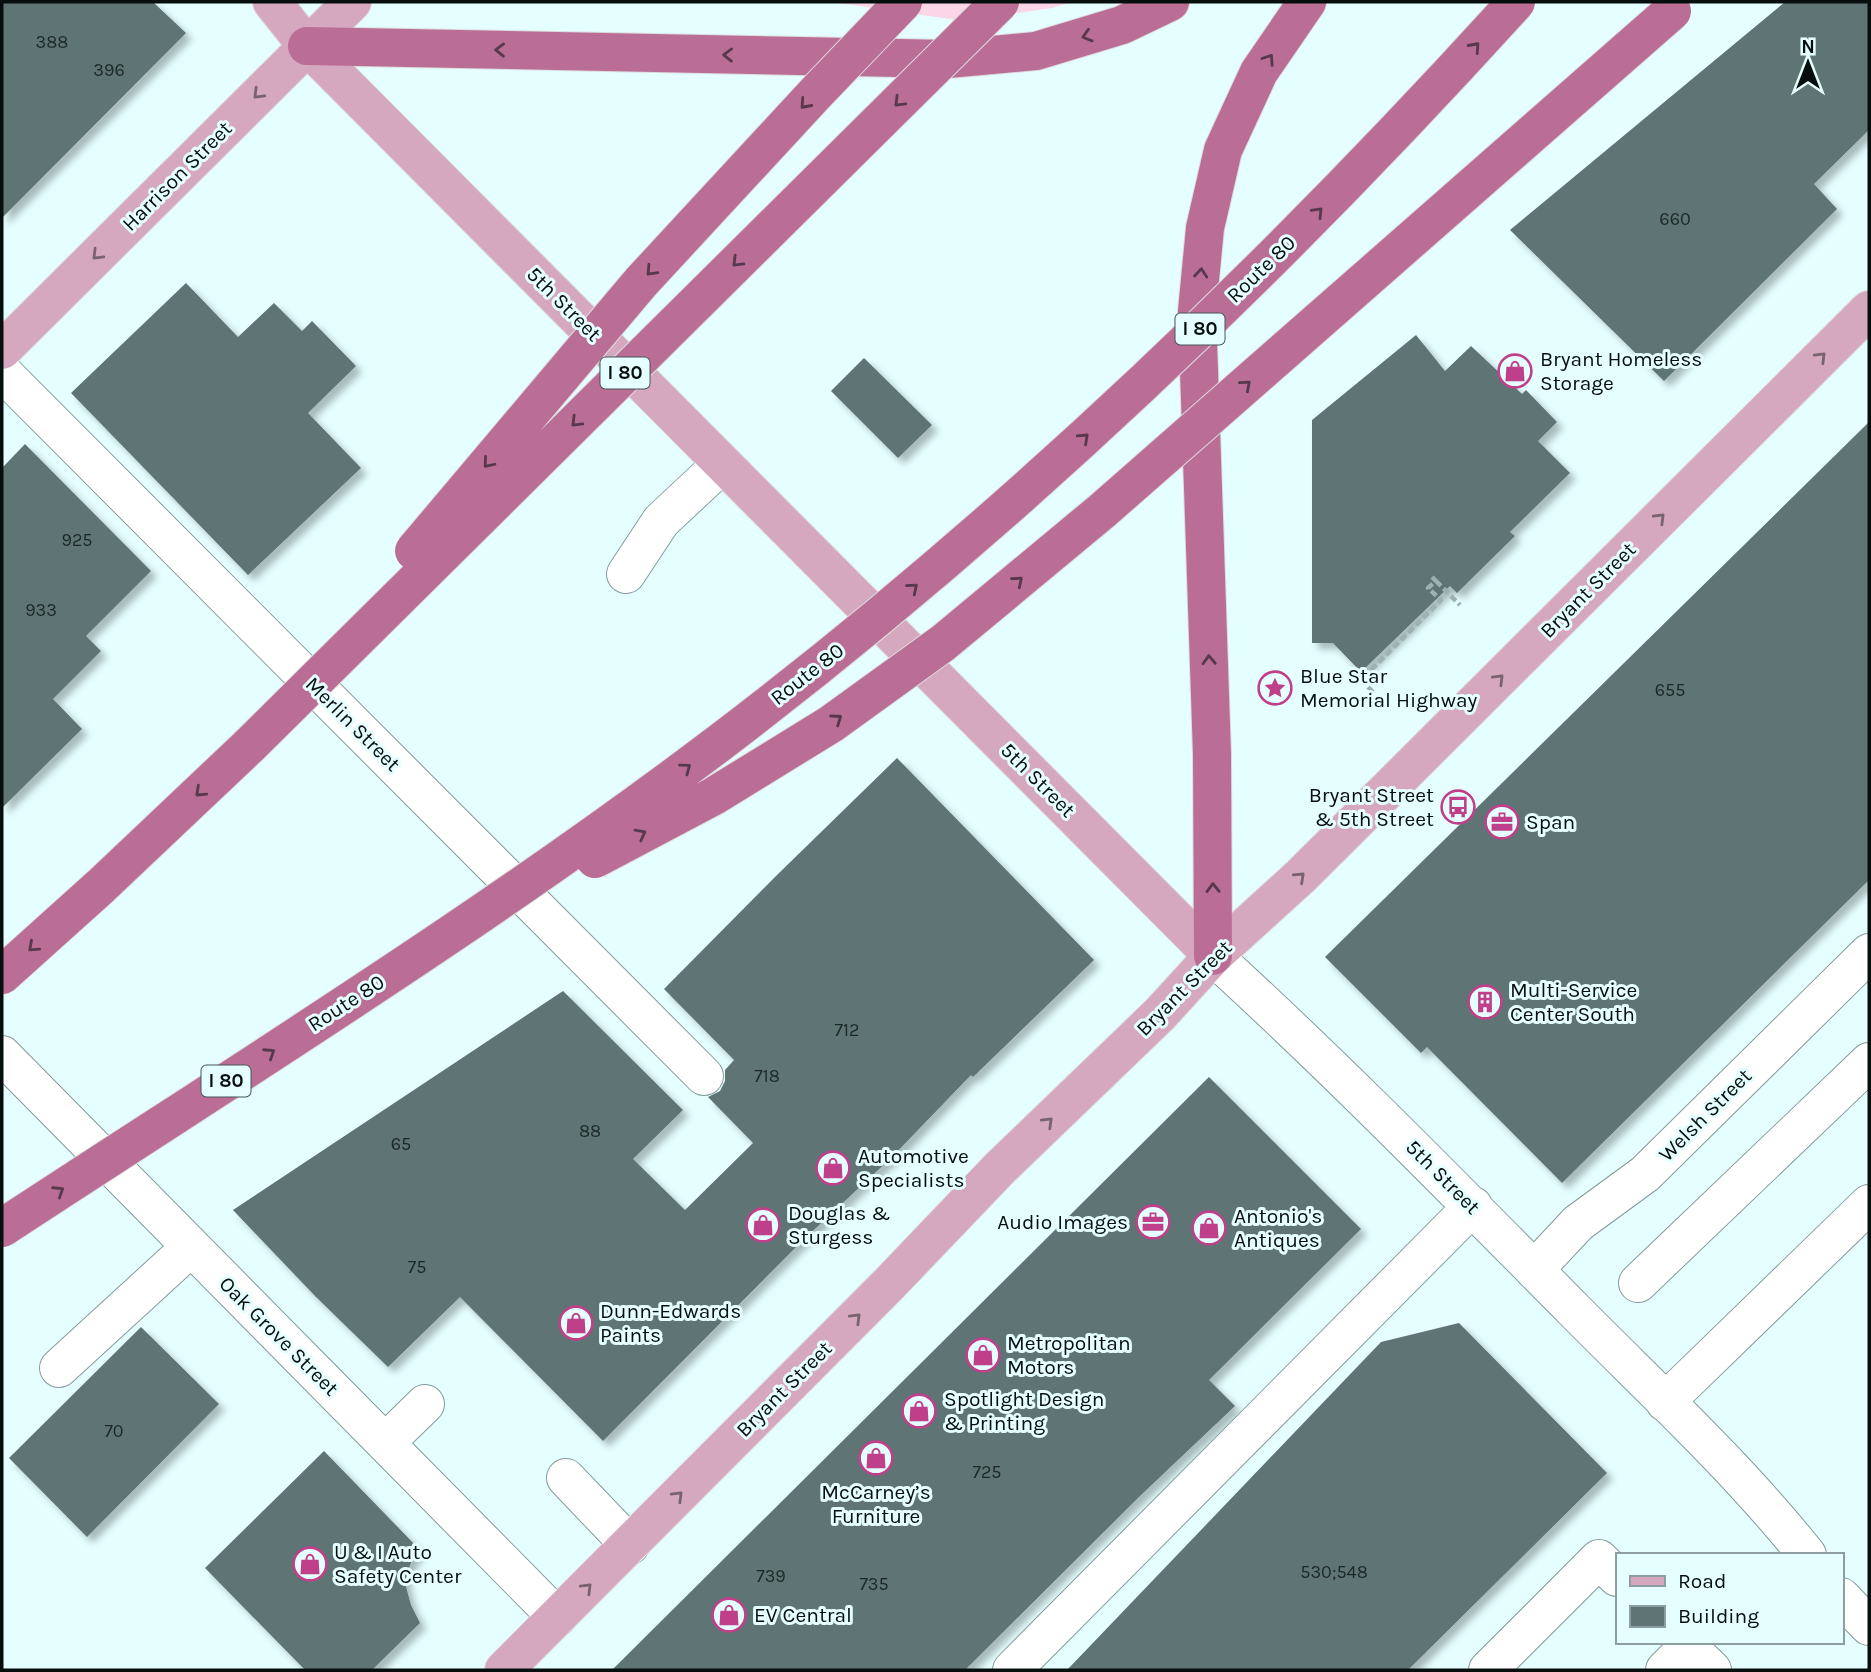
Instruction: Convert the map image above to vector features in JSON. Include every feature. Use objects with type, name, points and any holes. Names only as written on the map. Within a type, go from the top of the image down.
[{"type":"highway","points":[[250,745],[640,282],[903,2]]},
{"type":"highway","name":"I 80","points":[[2,975],[250,745],[1000,2]]},
{"type":"highway","points":[[307,46],[948,59],[1036,51],[1122,25],[1170,2]]},
{"type":"highway","points":[[1213,956],[1212,754],[1198,312],[1205,228],[1223,150],[1259,72],[1307,2]]},
{"type":"highway","name":"Route 80","points":[[2,1228],[451,934],[586,842],[721,742],[861,632],[1011,505],[1154,373],[1304,227],[1516,2]]},
{"type":"highway","points":[[451,934],[714,796],[831,724],[943,643],[1102,511],[1683,2]]},
{"type":"main road","name":"5th Street","points":[[272,2],[307,46],[1213,956]]},
{"type":"main road","name":"Harrison Street","points":[[2,350],[352,2]]},
{"type":"main road","name":"Bryant Street","points":[[504,1670],[881,1292],[999,1169],[1160,1014],[1213,956],[1311,867],[1869,310]]},
{"type":"street","name":"Merlin Street","points":[[2,372],[704,1076]]},
{"type":"street","points":[[626,573],[661,521],[722,464]]},
{"type":"street","name":"Welsh Street","points":[[1534,1270],[1578,1223],[1645,1174],[1869,953]]},
{"type":"street","name":"5th Street","points":[[1213,956],[1473,1206],[1748,1486],[1796,1551]]},
{"type":"street","name":"Oak Grove Street","points":[[2,1055],[557,1618]]},
{"type":"street","points":[[1638,1283],[1869,1062]]},
{"type":"street","points":[[1665,1402],[1869,1204]]},
{"type":"street","points":[[1012,1670],[1473,1206]]},
{"type":"street","points":[[59,1368],[191,1247]]},
{"type":"street","points":[[385,1443],[425,1404]]},
{"type":"street","points":[[566,1478],[630,1545]]},
{"type":"street","points":[[1488,1670],[1599,1559],[1616,1576]]},
{"type":"street","points":[[1843,1599],[1869,1626]]},
{"type":"path","points":[[1373,692],[1361,680],[1441,600],[1429,588],[1434,579],[1460,605]]},
{"type":"shaded area","points":[[831,2],[1073,2],[1052,8],[964,21]]},
{"type":"building","points":[[2,2],[153,2],[186,33],[2,218]]},
{"type":"building","points":[[1785,2],[1869,2],[1869,130],[1814,184],[1837,209],[1664,381],[1510,230]]},
{"type":"building","points":[[186,283],[238,337],[274,303],[302,331],[312,321],[356,366],[308,413],[361,468],[248,575],[71,393]]},
{"type":"building","points":[[1416,335],[1445,371],[1471,346],[1522,394],[1526,390],[1557,422],[1538,441],[1570,473],[1510,532],[1515,536],[1457,593],[1450,586],[1361,672],[1333,643],[1312,643],[1312,420]]},
{"type":"building","points":[[864,358],[932,425],[898,458],[831,391]]},
{"type":"building","points":[[1869,422],[1869,880],[1562,1183],[1427,1047],[1421,1053],[1325,957]]},
{"type":"building","points":[[25,444],[151,571],[86,636],[101,651],[53,699],[82,729],[2,808],[2,468]]},
{"type":"building","points":[[897,758],[1094,960],[973,1077],[971,1075],[892,1157],[802,1241],[603,1441],[460,1297],[388,1367],[233,1210],[563,991],[683,1110],[633,1159],[685,1210],[753,1143],[708,1097],[720,1091],[725,1081],[725,1070],[734,1060],[664,989]]},
{"type":"building","points":[[1209,1077],[1361,1229],[1209,1380],[1235,1406],[965,1670],[612,1670]]},
{"type":"building","points":[[1459,1323],[1607,1473],[1408,1670],[1067,1670],[1381,1342]]},
{"type":"building","points":[[141,1327],[219,1404],[87,1537],[9,1458]]},
{"type":"building","name":"U & I Auto Safety Center","points":[[324,1451],[420,1550],[412,1560],[405,1583],[411,1605],[420,1623],[372,1670],[305,1670],[205,1568]]},
{"type":"place","name":"Bryant Homeless Storage","points":[[1515,371]]},
{"type":"place","name":"Blue Star Memorial Highway","points":[[1275,688]]},
{"type":"place","name":"Bryant Street & 5th Street","points":[[1458,807]]},
{"type":"place","name":"Span","points":[[1502,822]]},
{"type":"place","name":"Multi-Service Center South","points":[[1485,1002]]},
{"type":"place","name":"Automotive Specialists","points":[[833,1168]]},
{"type":"place","name":"Audio Images","points":[[1153,1222]]},
{"type":"place","name":"Douglas & Sturgess","points":[[763,1225]]},
{"type":"place","name":"Antonio's Antiques","points":[[1209,1228]]},
{"type":"place","name":"Dunn-Edwards Paints","points":[[576,1323]]},
{"type":"place","name":"Metropolitan Motors","points":[[983,1355]]},
{"type":"place","name":"Spotlight Design & Printing","points":[[919,1411]]},
{"type":"place","name":"McCarney’s Furniture","points":[[876,1458]]},
{"type":"place","name":"U & I Auto Safety Center","points":[[310,1564]]},
{"type":"place","name":"EV Central","points":[[729,1615]]}]
